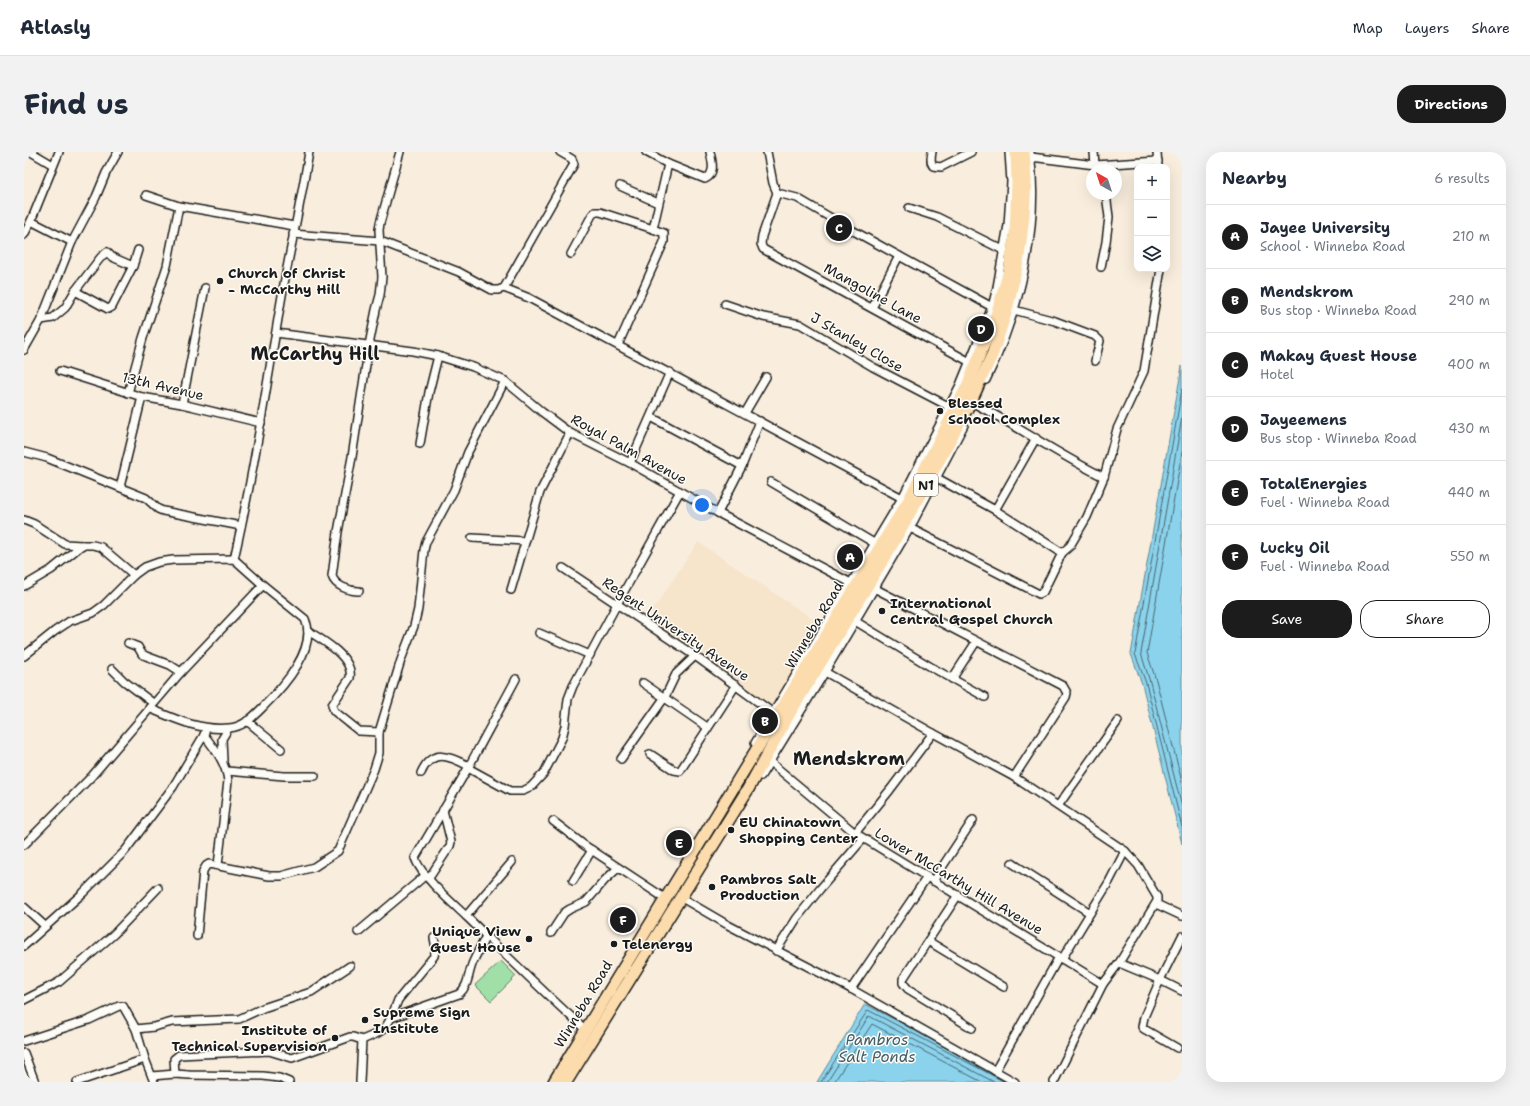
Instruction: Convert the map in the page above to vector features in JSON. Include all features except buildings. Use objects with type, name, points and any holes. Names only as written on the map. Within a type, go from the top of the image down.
[{"type":"highway","name":"Winneba Road","points":[[566,1082],[748,789],[790,713],[887,554],[932,474],[996,315],[1009,271],[1015,235],[1017,182],[1016,152]]},
{"type":"highway","name":"Winneba Road","points":[[554,1082],[944,441],[971,401],[993,353],[1007,310],[1019,257],[1029,154]]},
{"type":"highway","points":[[632,952],[638,956],[644,955]]},
{"type":"street","points":[[31,152],[53,165]]},
{"type":"street","points":[[24,235],[32,222],[59,152]]},
{"type":"street","points":[[24,350],[41,320],[72,242],[118,152]]},
{"type":"street","points":[[234,559],[261,424],[294,226],[309,152]]},
{"type":"street","points":[[358,591],[350,590],[337,584],[333,580],[332,576],[369,345],[380,295],[382,277],[380,223],[400,152]]},
{"type":"street","points":[[504,288],[574,164],[572,159],[560,152]]},
{"type":"street","points":[[646,152],[668,164],[706,180],[712,174],[710,152]]},
{"type":"street","points":[[767,152],[773,183],[777,193],[797,198],[992,307]]},
{"type":"street","points":[[932,152],[930,162],[933,166],[941,167],[971,152]]},
{"type":"street","points":[[748,789],[758,780],[770,762],[825,672],[910,528],[937,478],[950,407],[992,307],[1004,251],[1011,182],[1009,152]]},
{"type":"street","points":[[1094,152],[1099,164]]},
{"type":"street","points":[[1157,152],[1158,164]]},
{"type":"street","points":[[735,785],[742,764],[874,543],[902,498],[944,441],[975,404],[997,359],[1014,310],[1022,281],[1029,237],[1033,191],[1029,154],[1088,164]]},
{"type":"street","points":[[653,229],[668,164]]},
{"type":"street","points":[[1122,165],[1134,165]]},
{"type":"street","points":[[620,186],[658,203]]},
{"type":"street","name":"Mangoline Lane","points":[[777,193],[762,236],[761,240],[763,249],[970,362]]},
{"type":"street","points":[[146,195],[179,206],[294,226]]},
{"type":"street","points":[[1101,267],[1109,217],[1107,200]]},
{"type":"street","points":[[128,393],[143,338],[170,254],[179,206]]},
{"type":"street","points":[[909,208],[938,217],[1004,251]]},
{"type":"street","points":[[571,254],[595,212],[600,212],[664,233],[664,242],[618,345]]},
{"type":"street","points":[[32,222],[72,242]]},
{"type":"street","points":[[293,234],[380,241],[459,272],[492,290],[504,288],[529,298],[670,372],[902,498]]},
{"type":"street","points":[[75,291],[108,309],[112,307],[133,266],[138,250]]},
{"type":"street","points":[[41,320],[53,318],[65,308],[75,291],[101,257],[107,252],[133,266]]},
{"type":"street","points":[[872,308],[899,256]]},
{"type":"street","points":[[910,528],[1039,594],[1043,592],[1062,553],[1070,546],[1082,527],[1104,477],[1117,429],[1144,371],[1160,272]]},
{"type":"street","points":[[182,404],[205,288]]},
{"type":"street","name":"J Stanley Close","points":[[725,304],[763,317],[800,324],[873,367],[950,407]]},
{"type":"street","points":[[1014,310],[1055,321],[1095,336],[1100,341],[1095,361]]},
{"type":"street","name":"Royal Palm Avenue","points":[[276,333],[438,356],[473,366],[506,381],[542,412],[570,433],[630,463],[718,512],[851,582]]},
{"type":"street","points":[[420,444],[429,392],[438,356]]},
{"type":"street","name":"13th Avenue","points":[[60,371],[142,398],[182,404],[261,424]]},
{"type":"street","points":[[630,463],[670,372]]},
{"type":"street","points":[[745,413],[766,377]]},
{"type":"street","points":[[197,936],[203,871],[209,864],[269,876],[281,876],[314,867],[338,851],[374,769],[379,753],[379,732],[401,660],[414,626],[418,609],[426,542],[454,490],[468,452],[506,381]]},
{"type":"street","points":[[120,487],[142,398]]},
{"type":"street","points":[[975,404],[1036,438],[1079,465],[1104,477]]},
{"type":"street","points":[[651,416],[742,466]]},
{"type":"street","points":[[718,512],[742,466],[760,421]]},
{"type":"street","points":[[511,590],[540,492],[570,433]]},
{"type":"street","points":[[995,510],[1036,438]]},
{"type":"street","points":[[24,452],[47,458],[146,498],[158,509],[163,511],[241,526]]},
{"type":"street","points":[[937,478],[995,510],[1062,553]]},
{"type":"street","points":[[771,482],[874,543]]},
{"type":"street","points":[[421,773],[427,763],[436,757],[449,758],[469,767],[510,791],[523,791],[531,787],[544,773],[562,738],[568,699],[573,686],[680,491]]},
{"type":"street","points":[[24,520],[34,524],[64,544],[93,545],[101,547],[134,575]]},
{"type":"street","points":[[472,538],[525,541]]},
{"type":"street","points":[[24,586],[51,570],[82,545]]},
{"type":"street","points":[[24,656],[54,631],[70,621],[93,613],[104,605],[134,575],[145,567],[159,562],[234,559],[305,619],[308,626],[304,652],[293,673],[278,692],[247,721],[239,726],[205,732],[175,720],[151,706],[112,669]]},
{"type":"street","name":"Regent University Avenue","points":[[563,568],[695,656],[772,712]]},
{"type":"street","points":[[24,845],[92,776],[181,672],[264,585]]},
{"type":"street","points":[[874,588],[1063,686],[1067,693],[1066,697],[1014,777]]},
{"type":"street","points":[[855,620],[952,679],[985,697]]},
{"type":"street","points":[[308,631],[324,640],[338,652],[350,668],[350,678],[332,705],[334,711],[359,731],[379,732]]},
{"type":"street","points":[[539,633],[590,655]]},
{"type":"street","points":[[952,679],[976,642]]},
{"type":"street","points":[[128,643],[138,647],[142,654],[170,665],[181,672]]},
{"type":"street","points":[[621,759],[665,697],[680,669],[695,656]]},
{"type":"street","points":[[825,672],[933,734],[1014,777],[1125,851],[1138,865],[1157,897],[1156,904],[1119,963],[1103,984],[1054,1082]]},
{"type":"street","points":[[516,679],[469,767],[415,858],[416,862],[428,877],[466,916],[586,1030]]},
{"type":"street","points":[[644,684],[707,727]]},
{"type":"street","points":[[650,754],[678,772],[736,685]]},
{"type":"street","points":[[247,721],[281,749]]},
{"type":"street","points":[[1058,806],[1118,721]]},
{"type":"street","points":[[223,761],[222,739],[228,728]]},
{"type":"street","points":[[205,732],[223,761],[227,771],[228,781],[218,865]]},
{"type":"street","points":[[24,946],[83,893],[125,851],[173,787],[205,732]]},
{"type":"street","points":[[855,833],[933,734]]},
{"type":"street","name":"Lower McCarthy Hill Avenue","points":[[770,762],[863,839],[1103,984]]},
{"type":"street","points":[[227,771],[284,776],[315,776]]},
{"type":"street","points":[[358,932],[428,877],[450,846],[451,842],[443,810]]},
{"type":"street","points":[[851,989],[973,820]]},
{"type":"street","points":[[553,821],[618,868],[666,898]]},
{"type":"street","points":[[24,833],[30,839]]},
{"type":"street","points":[[776,951],[806,906],[863,839]]},
{"type":"street","points":[[573,881],[592,850]]},
{"type":"street","points":[[995,1071],[1061,958],[1109,882],[1125,851]]},
{"type":"street","points":[[466,916],[512,862]]},
{"type":"street","points":[[1012,863],[1090,913]]},
{"type":"street","points":[[551,933],[564,913],[586,902],[605,880],[618,868]]},
{"type":"street","points":[[24,1000],[59,982],[114,934],[158,888]]},
{"type":"street","points":[[958,895],[903,979],[903,983],[908,990],[972,1028]]},
{"type":"street","points":[[680,897],[776,951],[851,989],[1015,1082]]},
{"type":"street","points":[[1156,904],[1182,916]]},
{"type":"street","points":[[24,907],[45,926]]},
{"type":"street","points":[[392,1018],[459,994],[463,991],[466,987],[474,961],[486,936]]},
{"type":"street","points":[[1178,1048],[1144,1029],[1142,1026],[1144,1017],[1160,980],[1182,936]]},
{"type":"street","points":[[175,1074],[174,1059],[179,1055],[269,1051],[292,1058],[350,1038],[354,1037],[362,1040],[381,1032],[392,1018],[398,1000],[434,956],[436,948],[434,938]]},
{"type":"street","points":[[928,941],[1004,987]]},
{"type":"street","points":[[1119,963],[1182,990]]},
{"type":"street","points":[[136,1029],[154,1027],[172,1022],[230,1021],[239,1019],[263,1008],[311,992],[350,966]]},
{"type":"street","points":[[24,1041],[89,1020],[119,1006],[123,1006],[127,1010],[136,1029],[153,1079],[175,1074],[211,1078],[279,1078],[289,1082]]},
{"type":"street","points":[[360,1082],[362,1040]]},
{"type":"street","points":[[24,1053],[35,1082]]},
{"type":"street","points":[[77,1082],[145,1059]]},
{"type":"shaded area","points":[[698,542],[822,625],[771,707],[647,619]]},
{"type":"green space","points":[[501,961],[516,976],[491,1001],[475,985]]},
{"type":"water","points":[[1182,366],[1182,844],[1142,684],[1131,654]]},
{"type":"water","name":"Pambros Salt Ponds","points":[[865,1004],[1014,1082],[817,1082]]},
{"type":"place","name":"Makay Guest House","points":[[839,228]]},
{"type":"place","name":"Church of Christ - McCarthy Hill","points":[[220,281]]},
{"type":"place","name":"Jayeemens","points":[[981,329]]},
{"type":"place","name":"Blessed School Complex","points":[[940,411]]},
{"type":"place","name":"Jayee University","points":[[850,557]]},
{"type":"place","name":"International Central Gospel Church","points":[[882,611]]},
{"type":"place","name":"Mendskrom","points":[[765,721]]},
{"type":"place","name":"EU Chinatown Shopping Center","points":[[731,830]]},
{"type":"place","name":"TotalEnergies","points":[[679,843]]},
{"type":"place","name":"Pambros Salt Production","points":[[712,887]]},
{"type":"place","name":"Lucky Oil","points":[[623,920]]},
{"type":"place","name":"Unique View Guest House","points":[[529,939]]},
{"type":"place","name":"Telenergy","points":[[614,944]]},
{"type":"place","name":"Supreme Sign Institute","points":[[365,1020]]},
{"type":"place","name":"Institute of Technical Supervision","points":[[335,1038]]},
{"type":"district","name":"McCarthy Hill","points":[[315,354]]},
{"type":"district","name":"Mendskrom","points":[[849,759]]}]
